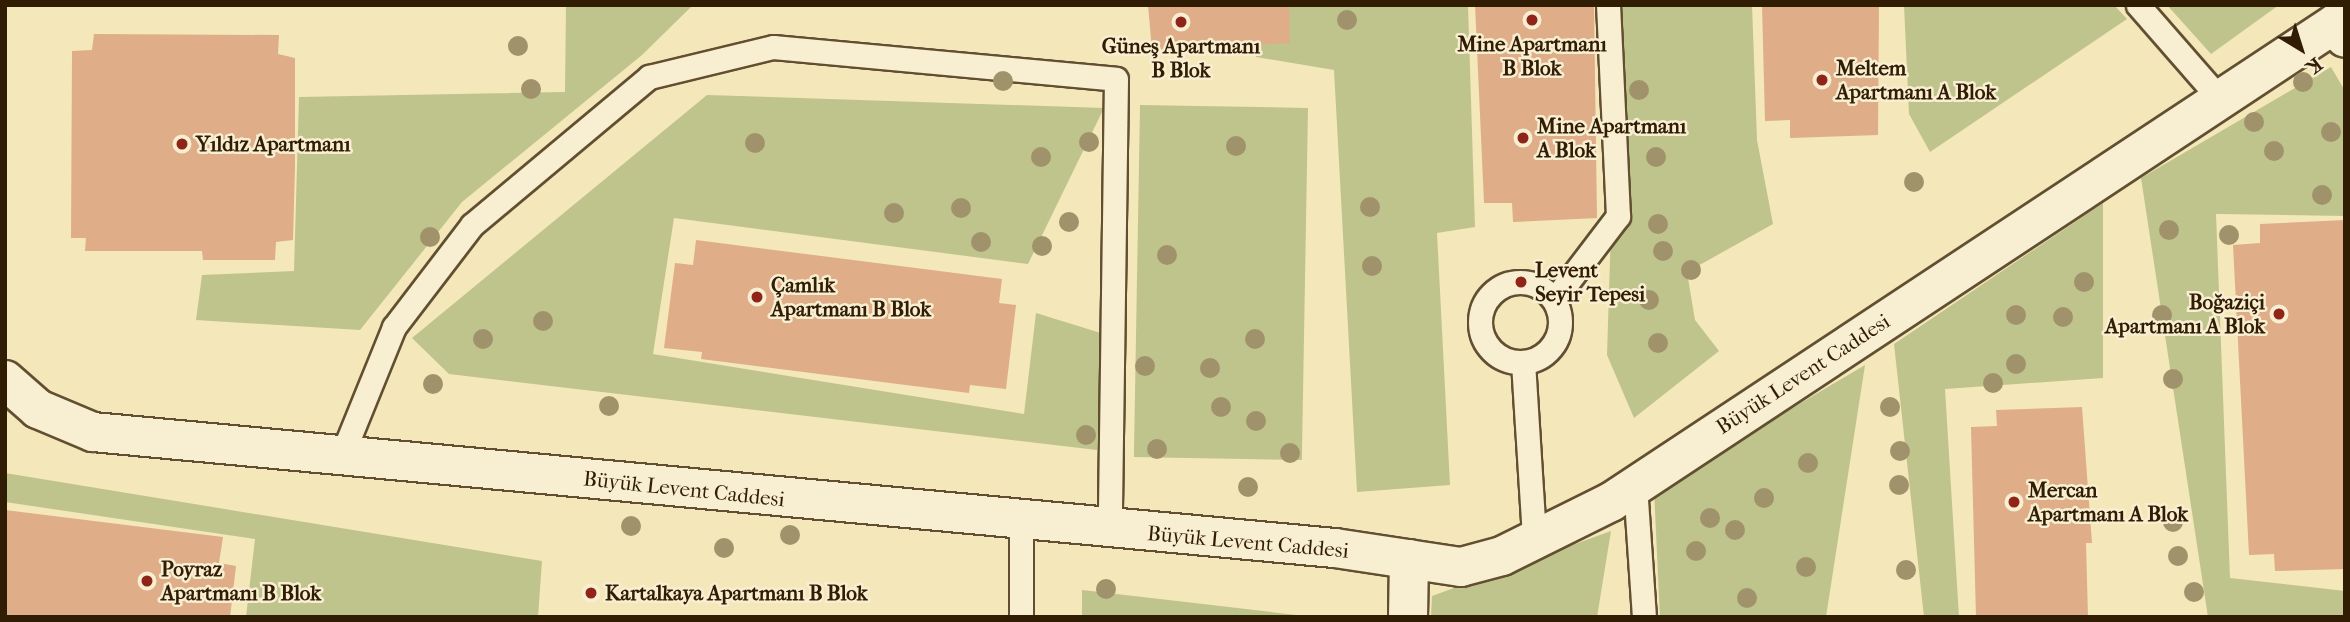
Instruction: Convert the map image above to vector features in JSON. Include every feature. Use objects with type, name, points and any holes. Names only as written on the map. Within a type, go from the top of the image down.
[{"type":"street","name":"Büyük Levent Caddesi","points":[[5,380],[38,409],[93,432],[1409,559],[1461,567],[1534,539],[1634,485],[2220,99],[2342,27]]},
{"type":"street","points":[[1408,617],[1409,559]]},
{"type":"lane","points":[[1554,300],[1521,282],[1487,299],[1482,336],[1498,355],[1523,362],[1548,351],[1556,340],[1554,300],[1618,216],[1608,5]]},
{"type":"lane","points":[[2138,5],[2220,99]]},
{"type":"lane","points":[[341,455],[394,327],[472,225],[649,78],[773,47],[1116,79],[1110,530]]},
{"type":"lane","points":[[1523,362],[1534,539]]},
{"type":"lane","points":[[1634,485],[1644,617]]},
{"type":"lane","points":[[1021,521],[1021,617]]},
{"type":"green space","points":[[566,5],[693,5],[642,55],[462,202],[360,330],[196,320],[202,275],[294,271],[299,97],[565,92]]},
{"type":"green space","points":[[1254,5],[1468,5],[1475,227],[1437,233],[1450,485],[1357,492],[1334,70],[1256,57]]},
{"type":"green space","points":[[1618,5],[1752,5],[1757,140],[1773,224],[1687,272],[1695,320],[1719,351],[1634,418],[1607,355]]},
{"type":"green space","points":[[1904,5],[2114,5],[2127,19],[1930,152],[1909,114]]},
{"type":"green space","points":[[2167,5],[2279,5],[2211,54]]},
{"type":"green space","points":[[2331,67],[2345,91],[2345,216],[2216,214],[2230,578],[2345,591],[2345,617],[2208,617],[2141,178]]},
{"type":"green space","points":[[707,95],[1104,108],[1028,264],[674,218],[653,354],[1024,414],[1036,313],[1104,334],[1097,450],[449,374],[412,338]]},
{"type":"green space","points":[[1140,105],[1308,108],[1302,460],[1134,457]]},
{"type":"green space","points":[[2103,203],[2103,378],[1945,389],[1959,617],[1924,617],[1894,344]]},
{"type":"green space","points":[[1865,365],[1826,617],[1660,617],[1654,490]]},
{"type":"green space","points":[[5,473],[542,561],[538,617],[246,617],[255,539],[5,502]]},
{"type":"green space","points":[[1611,531],[1597,617],[1431,617],[1432,596]]},
{"type":"green space","points":[[1082,590],[1314,617],[1082,617]]},
{"type":"building","name":"Güneş Apartmanı B Blok","points":[[1148,5],[1289,5],[1290,43],[1152,50]]},
{"type":"building","name":"Mine Apartmanı A Blok","points":[[1475,5],[1594,5],[1597,218],[1513,222],[1512,203],[1484,203]]},
{"type":"building","name":"Meltem Apartmanı A Blok","points":[[1762,5],[1879,5],[1878,135],[1790,138],[1790,120],[1765,121]]},
{"type":"building","name":"Yıldız Apartmanı","points":[[94,34],[279,35],[278,54],[295,58],[295,167],[293,240],[276,242],[275,260],[203,260],[202,251],[85,251],[86,238],[71,238],[72,51],[92,50]]},
{"type":"building","points":[[2345,220],[2345,569],[2275,571],[2274,554],[2249,555],[2233,245],[2260,243],[2260,224]]},
{"type":"building","points":[[696,240],[1002,279],[999,303],[1016,305],[1006,389],[970,385],[969,393],[701,359],[702,352],[664,348],[675,263],[693,265]]},
{"type":"building","name":"Mercan Apartmanı A Blok","points":[[2082,407],[2092,543],[2086,543],[2088,617],[1976,617],[1971,427],[1997,426],[1996,410]]},
{"type":"building","name":"Poyraz Apartmanı B Blok","points":[[5,510],[223,537],[219,563],[236,566],[230,617],[5,617]]},
{"type":"place","name":"Mine Apartmanı B Blok","points":[[1532,20]]},
{"type":"place","name":"Güneş Apartmanı B Blok","points":[[1181,22]]},
{"type":"place","name":"Meltem Apartmanı A Blok","points":[[1822,80]]},
{"type":"place","name":"Mine Apartmanı A Blok","points":[[1523,138]]},
{"type":"place","name":"Yıldız Apartmanı","points":[[182,144]]},
{"type":"place","name":"Levent Seyir Tepesi","points":[[1521,282]]},
{"type":"place","name":"Çamlık Apartmanı B Blok","points":[[757,297]]},
{"type":"place","name":"Boğaziçi Apartmanı A Blok","points":[[2279,314]]},
{"type":"place","name":"Mercan Apartmanı A Blok","points":[[2014,502]]},
{"type":"place","name":"Poyraz Apartmanı B Blok","points":[[147,581]]},
{"type":"place","name":"Kartalkaya Apartmanı B Blok","points":[[591,593]]}]
